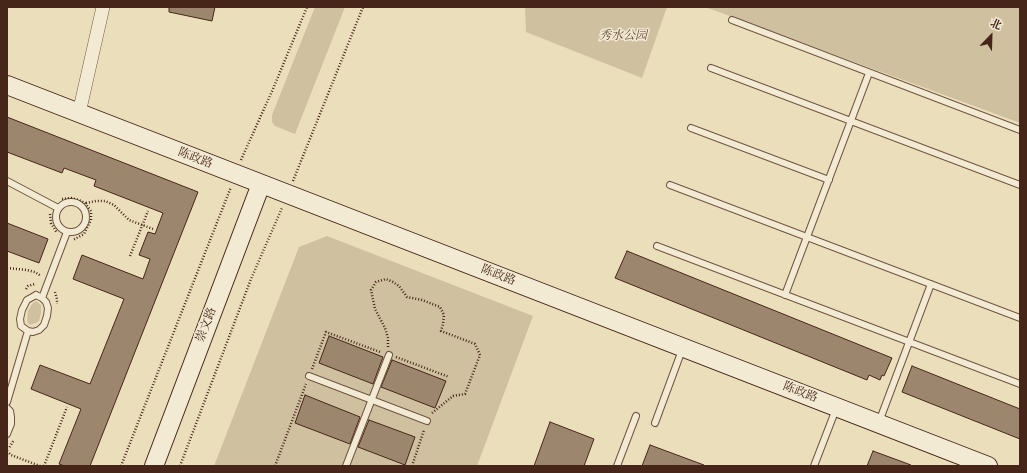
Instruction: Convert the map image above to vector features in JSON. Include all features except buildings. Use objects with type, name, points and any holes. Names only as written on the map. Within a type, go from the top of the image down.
[{"type":"street","points":[[79,113],[103,7]]},
{"type":"street","name":"陈政路","points":[[7,86],[988,466]]},
{"type":"street","name":"崇文路","points":[[154,466],[261,184]]},
{"type":"lane","points":[[732,20],[1020,130]]},
{"type":"lane","points":[[711,68],[1020,185]]},
{"type":"lane","points":[[785,295],[869,72]]},
{"type":"lane","points":[[691,128],[829,180]]},
{"type":"lane","points":[[7,182],[58,208]]},
{"type":"lane","points":[[670,185],[1020,318]]},
{"type":"lane","points":[[72,201],[79,203],[84,208],[87,215],[86,222],[82,228],[75,232],[67,232],[61,228],[57,222],[56,214],[58,208],[64,203],[72,201]]},
{"type":"lane","points":[[42,298],[67,232]]},
{"type":"lane","points":[[657,246],[1020,383]]},
{"type":"lane","points":[[878,423],[931,284]]},
{"type":"lane","points":[[36,296],[42,298],[46,302],[48,308],[44,325],[39,330],[33,332],[28,331],[21,326],[20,319],[23,306],[27,300],[36,296]]},
{"type":"lane","points":[[7,402],[28,331]]},
{"type":"lane","points":[[655,424],[683,348]]},
{"type":"lane","points":[[346,466],[388,354]]},
{"type":"lane","points":[[309,376],[426,421]]},
{"type":"lane","points":[[814,466],[836,407]]},
{"type":"lane","points":[[7,408],[10,411],[11,424],[7,434]]},
{"type":"lane","points":[[617,466],[636,416]]},
{"type":"path","points":[[120,466],[243,154],[273,89],[307,7]]},
{"type":"path","points":[[180,466],[251,279],[363,7]]},
{"type":"path","points":[[85,203],[105,201],[114,205],[129,220],[153,229]]},
{"type":"path","points":[[130,256],[148,210]]},
{"type":"path","points":[[49,213],[51,223],[57,236]]},
{"type":"path","points":[[7,268],[35,272],[49,280]]},
{"type":"path","points":[[24,291],[28,286],[37,284],[44,272]]},
{"type":"path","points":[[388,354],[386,333],[376,308],[371,290],[376,282],[386,279],[399,286],[407,297],[422,300],[440,307],[444,315],[441,331],[476,344],[480,355],[465,394],[453,396],[430,415],[426,421],[412,466]]},
{"type":"path","points":[[44,466],[67,407]]},
{"type":"path","points":[[7,451],[40,466]]},
{"type":"green space","points":[[315,7],[345,7],[295,134],[275,126],[272,122],[272,115]]},
{"type":"green space","name":"秀水公园","points":[[525,7],[667,7],[642,78],[526,32]]},
{"type":"green space","points":[[705,7],[1020,7],[1020,123],[719,12]]},
{"type":"green space","points":[[327,236],[533,316],[477,466],[214,466],[299,247]]},
{"type":"green space","points":[[36,301],[41,305],[39,321],[30,325],[27,322],[28,311],[32,304]]}]
